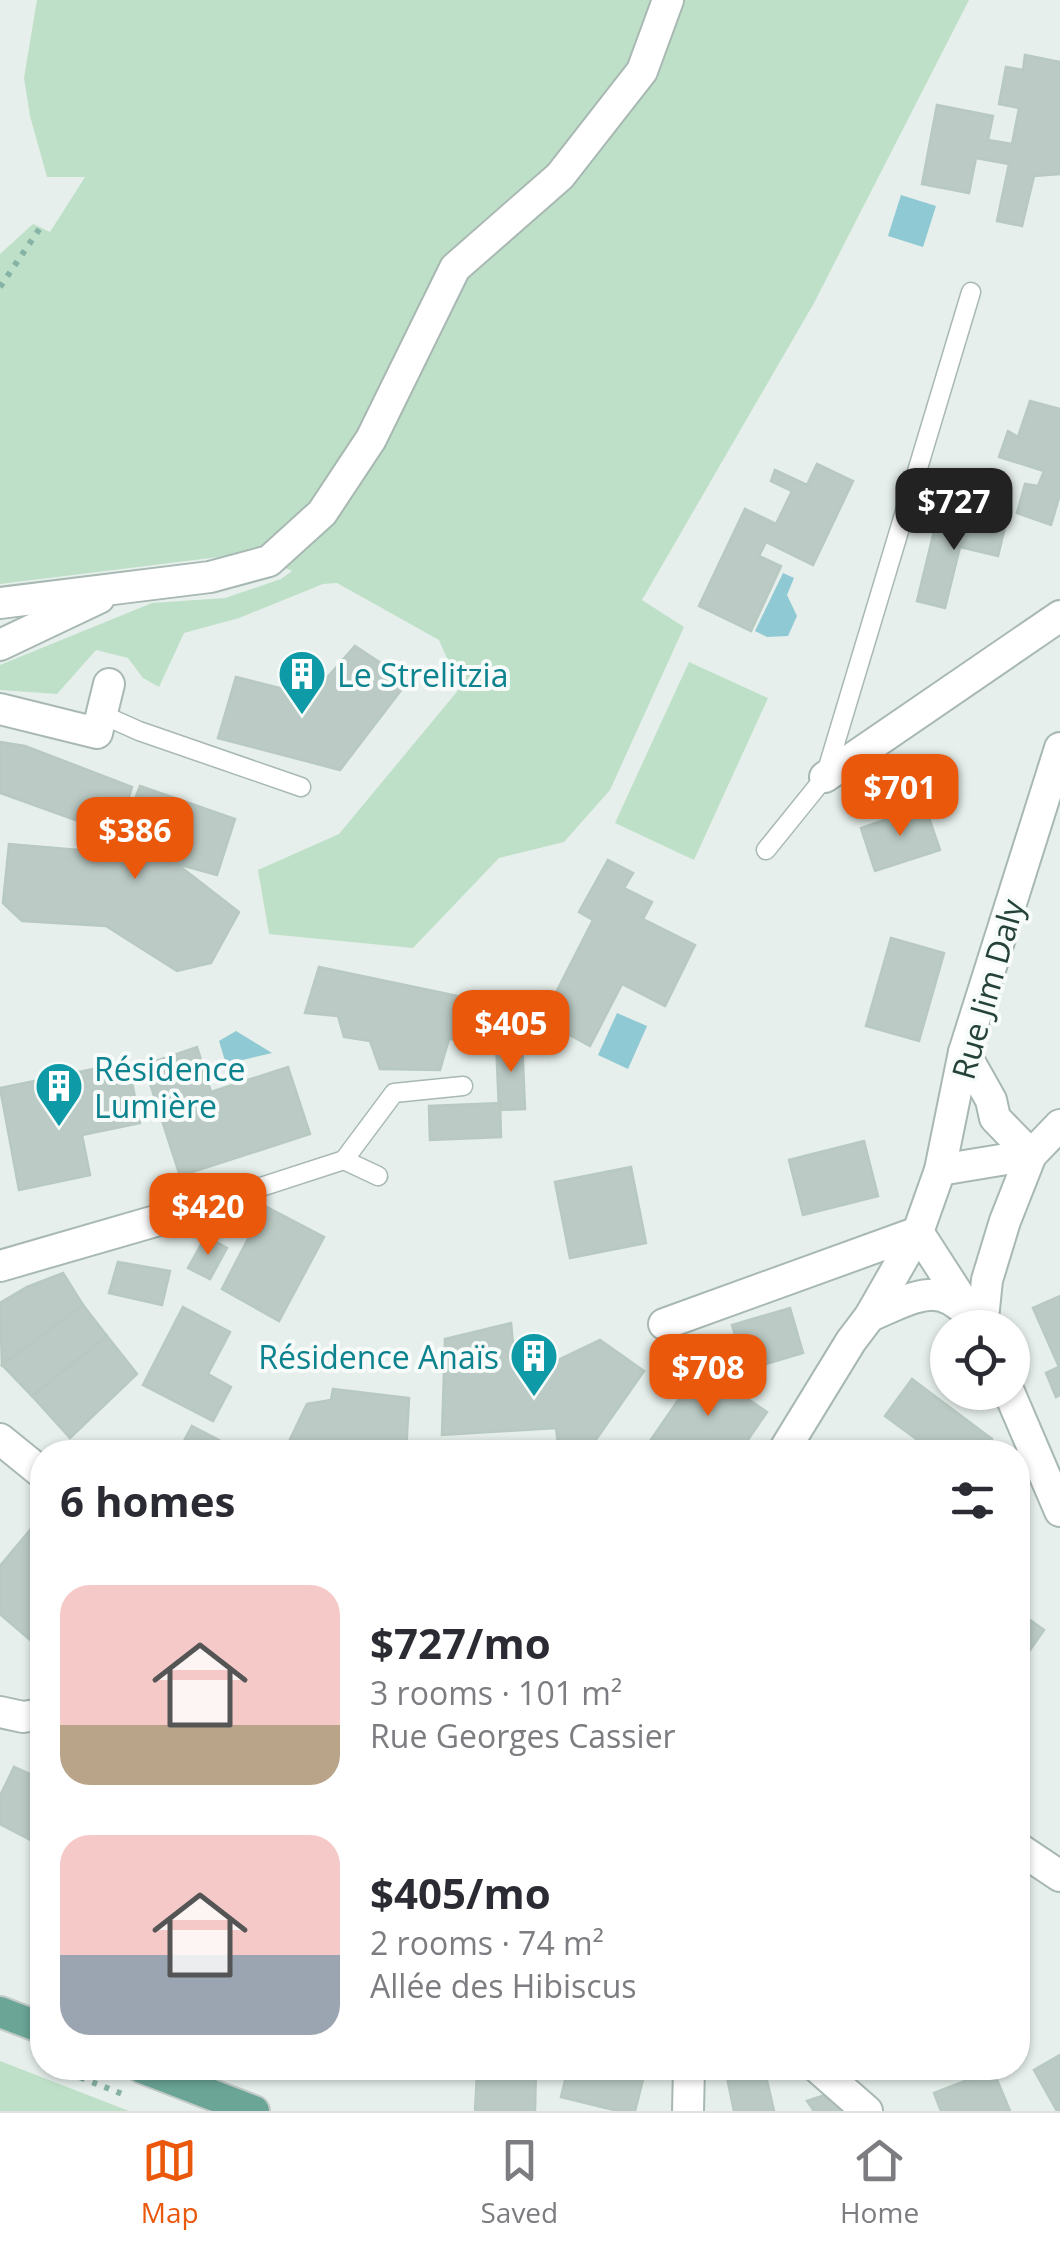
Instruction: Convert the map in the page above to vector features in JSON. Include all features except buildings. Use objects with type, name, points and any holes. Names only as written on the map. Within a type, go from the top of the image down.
[{"type":"main road","points":[[0,2012],[30,2023]]},
{"type":"main road","points":[[173,2080],[254,2111]]},
{"type":"street","points":[[0,603],[210,577],[269,561],[322,513],[371,439],[455,268],[560,176],[642,71],[668,0]]},
{"type":"street","points":[[0,645],[124,586]]},
{"type":"street","points":[[825,777],[1060,616]]},
{"type":"street","points":[[0,709],[97,732],[105,699]]},
{"type":"street","name":"Rue Jim Daly","points":[[790,1440],[870,1316],[918,1232],[940,1170],[964,1052],[1060,748]]},
{"type":"street","points":[[964,1052],[992,1100],[996,1118],[1032,1155]]},
{"type":"street","points":[[983,1310],[987,1280],[1005,1220],[1032,1155],[1060,1125]]},
{"type":"street","points":[[940,1170],[1032,1155]]},
{"type":"street","points":[[0,1266],[159,1220]]},
{"type":"street","points":[[664,1324],[918,1232],[969,1310]]},
{"type":"street","points":[[870,1316],[926,1294],[954,1298],[965,1310]]},
{"type":"street","points":[[1017,1410],[1030,1440]]},
{"type":"street","points":[[0,1439],[30,1463]]},
{"type":"street","points":[[1030,1441],[1060,1510]]},
{"type":"street","points":[[0,1712],[30,1716]]},
{"type":"street","points":[[1030,1856],[1060,1876]]},
{"type":"street","points":[[688,2111],[689,2080]]},
{"type":"street","points":[[831,2080],[866,2111]]},
{"type":"lane","points":[[766,850],[825,777],[971,292]]},
{"type":"lane","points":[[105,699],[139,731],[301,787]]},
{"type":"lane","points":[[159,1220],[344,1160],[394,1093],[463,1086]]},
{"type":"lane","points":[[344,1160],[378,1176]]},
{"type":"path","points":[[0,287],[40,228]]},
{"type":"path","points":[[86,2080],[136,2100]]},
{"type":"green space","points":[[37,0],[969,0],[814,303],[642,600],[684,627],[610,790],[564,842],[499,858],[413,948],[269,934],[258,870],[339,834],[460,688],[439,640],[337,583],[323,584],[239,618],[184,633],[159,687],[143,678],[128,658],[96,650],[57,694],[0,690],[0,665],[152,603],[225,598],[281,579],[292,571],[251,553],[0,584],[0,254],[33,224],[50,232],[85,177],[47,177],[30,116],[24,78]]},
{"type":"green space","points":[[689,662],[768,698],[694,860],[615,823]]},
{"type":"green space","points":[[0,2061],[30,2073],[30,2080],[49,2080],[129,2111],[0,2111]]},
{"type":"water","points":[[901,195],[936,206],[923,247],[888,236]]},
{"type":"water","points":[[783,573],[794,578],[787,595],[797,616],[788,636],[767,637],[755,631]]},
{"type":"water","points":[[617,1013],[647,1026],[628,1069],[598,1055]]},
{"type":"water","points":[[236,1031],[272,1053],[226,1064],[219,1041]]},
{"type":"place","name":"Le Strelitzia","points":[[302,716]]},
{"type":"place","name":"Résidence Lumière","points":[[59,1128]]},
{"type":"place","name":"Résidence Anaïs","points":[[534,1398]]}]
